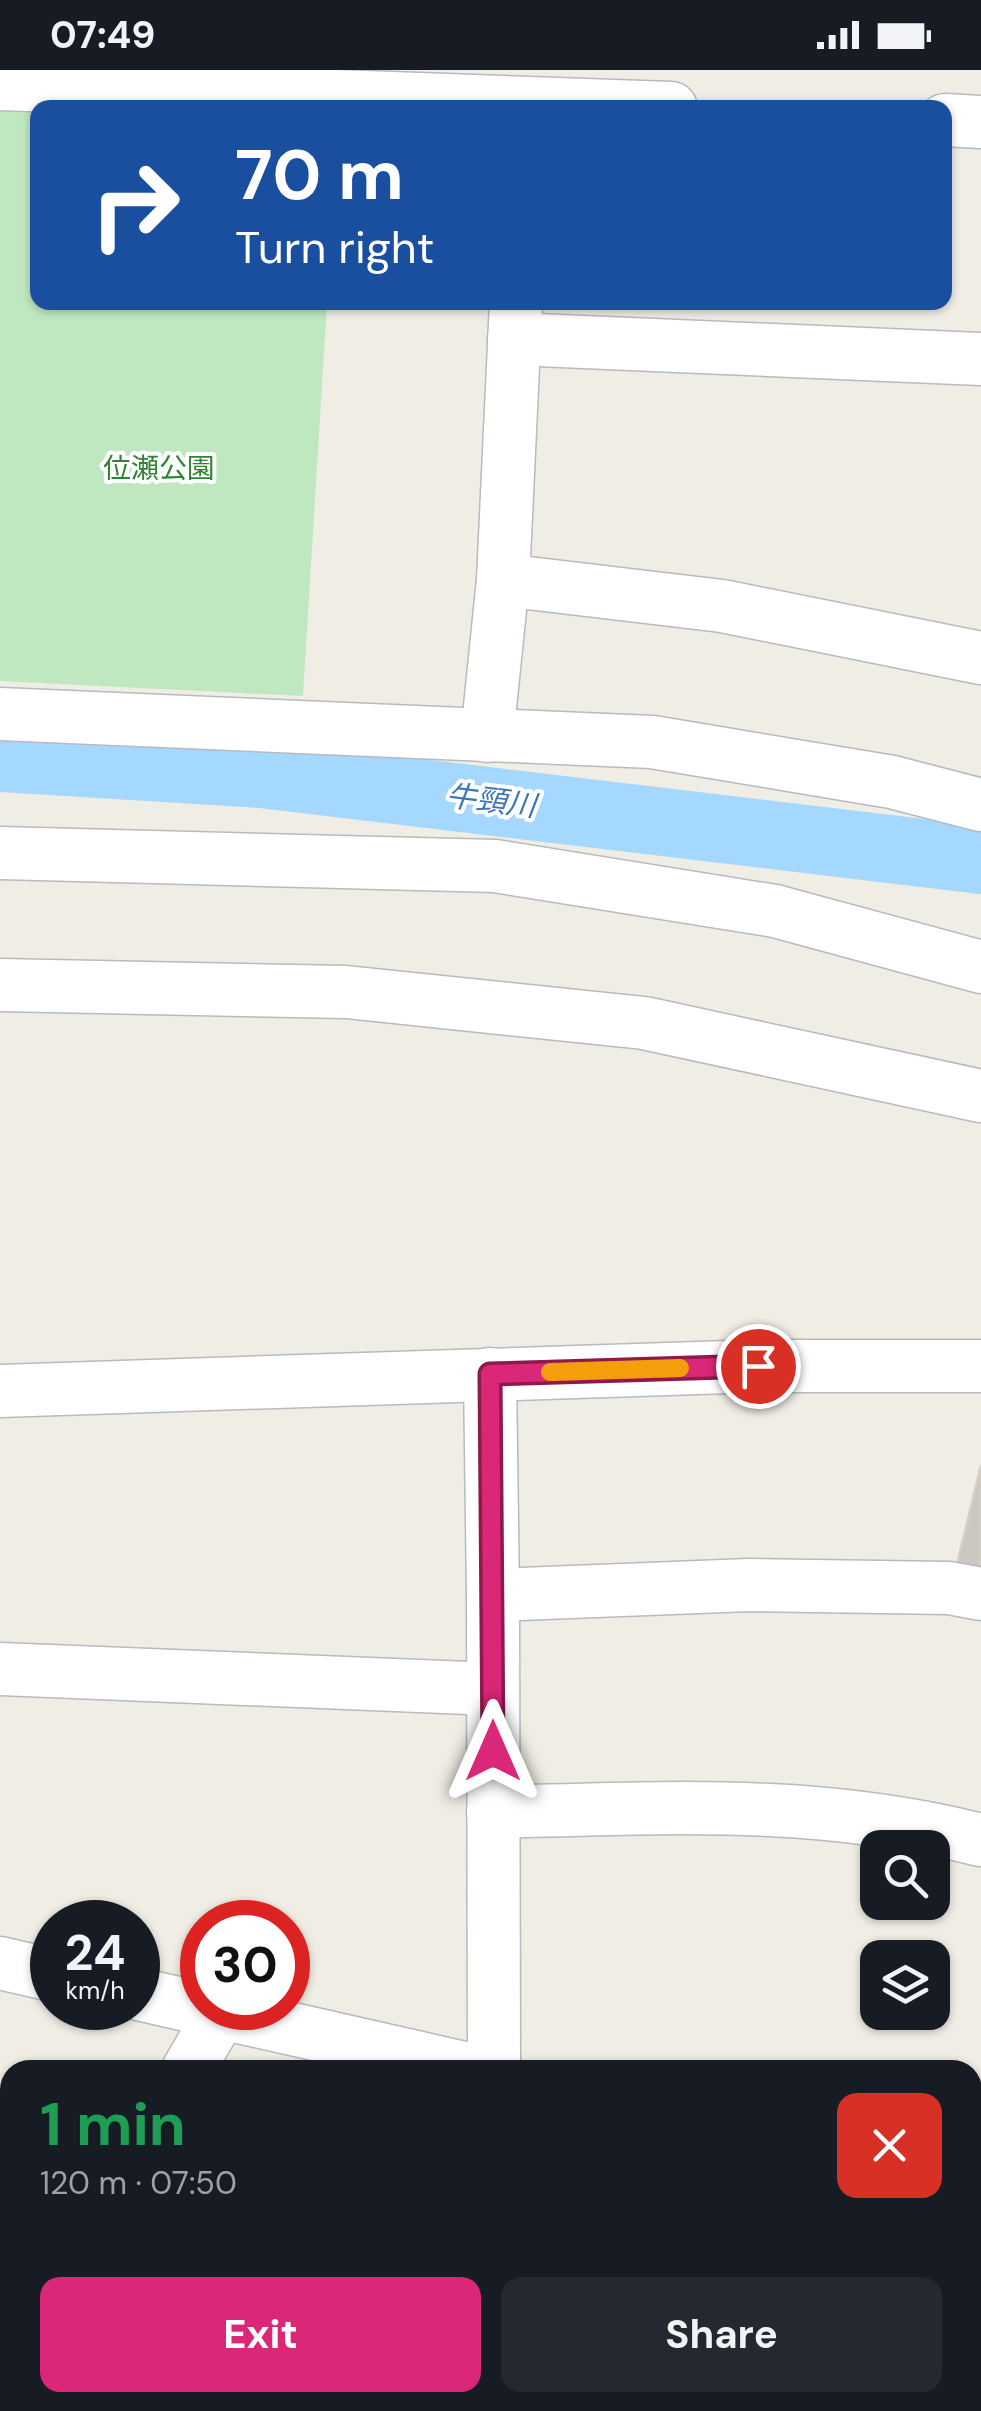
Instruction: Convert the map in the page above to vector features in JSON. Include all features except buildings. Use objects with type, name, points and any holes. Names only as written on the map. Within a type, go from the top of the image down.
[{"type":"street","points":[[0,84],[525,93],[594,100]]},
{"type":"street","points":[[952,120],[981,122]]},
{"type":"street","points":[[487,736],[503,580],[515,320],[981,359]]},
{"type":"street","points":[[503,580],[722,606],[981,658]]},
{"type":"street","points":[[0,714],[652,742],[892,782],[981,805]]},
{"type":"street","points":[[0,852],[495,866],[774,910],[981,967]]},
{"type":"street","points":[[0,985],[346,992],[644,1023],[981,1096]]},
{"type":"street","points":[[0,1391],[490,1374],[981,1366]]},
{"type":"street","points":[[490,1374],[494,2060]]},
{"type":"street","points":[[493,1595],[749,1585],[949,1588],[981,1594]]},
{"type":"street","points":[[0,1670],[493,1690]]},
{"type":"street","points":[[493,1812],[758,1806],[903,1820],[981,1840]]},
{"type":"street","points":[[0,1963],[30,1970]]},
{"type":"street","points":[[194,2060],[212,2030]]},
{"type":"street","points":[[293,2030],[428,2060]]},
{"type":"green space","name":"位瀬公園","points":[[0,100],[30,106],[30,310],[327,310],[303,696],[0,681]]},
{"type":"waterway","name":"牛頸川","points":[[0,758],[261,774],[981,860]]},
{"type":"slow traffic","points":[[550,1372],[680,1368]]},
{"type":"route","points":[[493,1751],[490,1374],[758,1366]]}]
